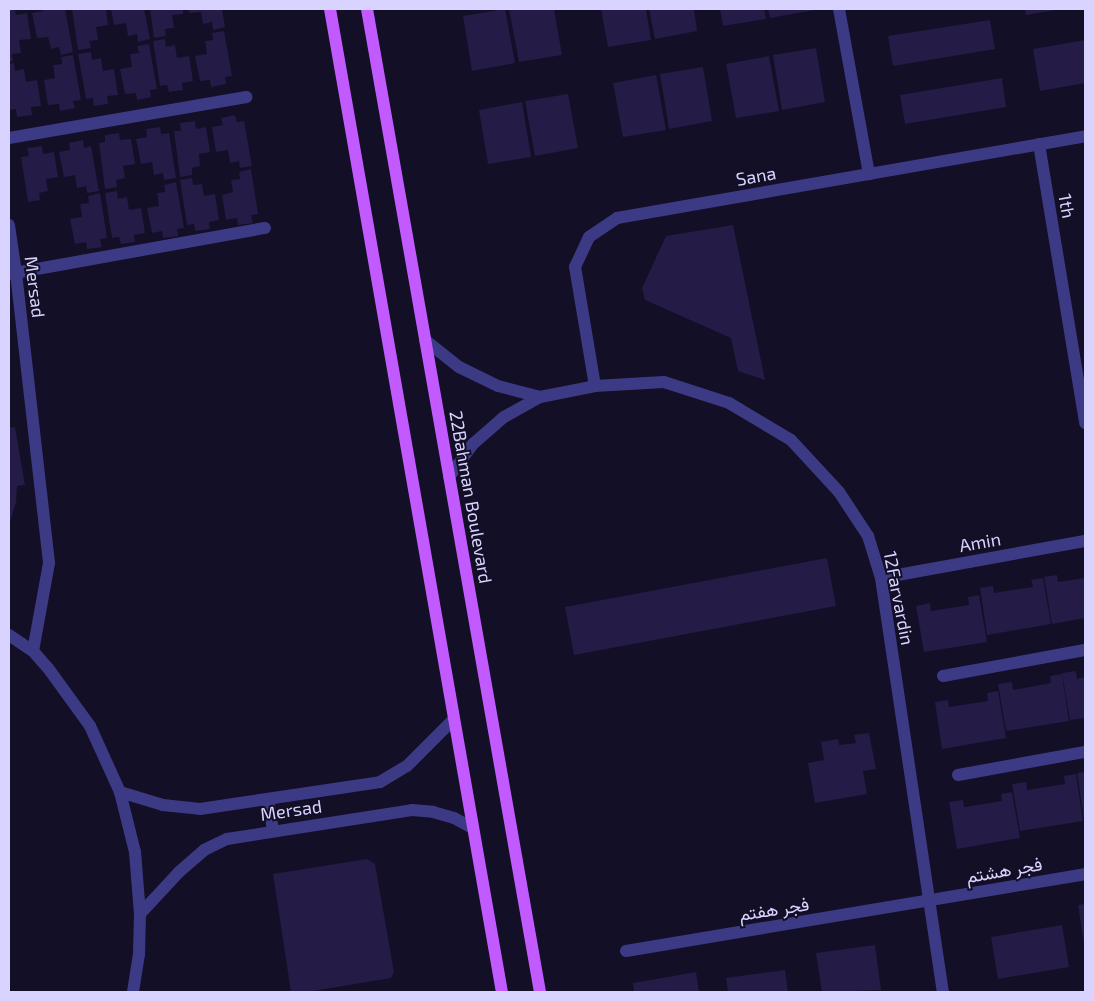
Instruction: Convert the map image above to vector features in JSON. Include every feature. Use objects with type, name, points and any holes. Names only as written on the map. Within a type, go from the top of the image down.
[{"type":"main road","points":[[330,9],[502,992]]},
{"type":"main road","name":"22Bahman Boulevard","points":[[367,9],[540,992]]},
{"type":"street","points":[[839,9],[868,174]]},
{"type":"street","points":[[9,138],[246,97]]},
{"type":"street","name":"Sana","points":[[595,386],[575,267],[589,237],[617,218],[1085,136]]},
{"type":"street","name":"1th","points":[[1038,144],[1085,423]]},
{"type":"street","name":"Mersad","points":[[9,225],[13,273],[49,563],[33,651]]},
{"type":"street","points":[[13,273],[265,228]]},
{"type":"street","points":[[425,340],[460,367],[498,386],[540,397]]},
{"type":"street","name":"12Farvardin","points":[[540,397],[595,386],[664,382],[729,403],[791,440],[839,492],[868,536],[881,578],[943,992]]},
{"type":"street","points":[[449,477],[473,444],[498,422],[540,397]]},
{"type":"street","name":"Amin","points":[[881,578],[1085,541]]},
{"type":"street","points":[[9,635],[33,651],[48,668],[90,726],[120,792],[136,852],[140,914],[139,954],[133,992]]},
{"type":"street","points":[[943,676],[1085,650]]},
{"type":"street","name":"Mersad","points":[[120,792],[163,805],[200,809],[380,782],[406,766],[454,719]]},
{"type":"street","points":[[958,775],[1085,752]]},
{"type":"street","points":[[268,799],[273,830]]},
{"type":"street","name":"Mersad","points":[[140,914],[179,872],[204,850],[227,839],[273,830],[412,810],[433,812],[454,818],[473,828]]},
{"type":"street","name":"فجر هشتم","points":[[928,901],[1085,874]]},
{"type":"street","name":"فجر هفتم","points":[[626,951],[928,901]]},
{"type":"building","points":[[9,9],[15,9],[16,15],[27,13],[31,39],[19,40],[21,53],[12,54],[13,61],[9,62]]},
{"type":"building","points":[[43,9],[65,9],[73,52],[61,55],[59,47],[51,49],[48,37],[37,38],[32,13],[43,11]]},
{"type":"building","points":[[72,9],[106,9],[108,25],[96,27],[98,40],[89,41],[91,48],[78,50]]},
{"type":"building","points":[[111,9],[144,9],[150,39],[138,42],[137,34],[128,36],[126,23],[114,25]]},
{"type":"building","points":[[150,9],[183,9],[183,14],[172,15],[174,28],[165,29],[166,36],[154,38]]},
{"type":"building","points":[[189,9],[222,9],[225,27],[213,30],[212,22],[203,24],[201,12],[189,13]]},
{"type":"building","points":[[505,9],[515,63],[472,71],[463,16]]},
{"type":"building","points":[[509,9],[554,9],[562,55],[519,62]]},
{"type":"building","points":[[601,9],[646,9],[651,40],[608,47]]},
{"type":"building","points":[[649,9],[694,9],[697,31],[655,39]]},
{"type":"building","points":[[720,9],[764,9],[766,19],[723,26]]},
{"type":"building","points":[[768,9],[814,9],[814,10],[770,18]]},
{"type":"building","points":[[1025,9],[1055,9],[1055,10],[1026,15]]},
{"type":"building","points":[[990,20],[995,49],[893,66],[888,36]]},
{"type":"building","points":[[224,31],[232,76],[225,77],[226,84],[211,87],[210,80],[200,81],[195,56],[207,54],[205,41],[213,40],[212,33]]},
{"type":"building","points":[[165,39],[166,47],[175,45],[177,58],[189,56],[193,81],[182,83],[183,90],[169,92],[167,85],[160,86],[153,41]]},
{"type":"building","points":[[1085,40],[1085,83],[1040,91],[1033,49]]},
{"type":"building","points":[[149,44],[157,89],[150,90],[151,97],[137,100],[136,93],[125,94],[120,69],[132,67],[130,54],[139,53],[137,46]]},
{"type":"building","points":[[816,48],[825,102],[782,110],[773,55]]},
{"type":"building","points":[[91,52],[92,60],[101,58],[103,71],[114,69],[118,95],[107,96],[108,104],[94,106],[93,98],[86,99],[78,54]]},
{"type":"building","points":[[73,55],[81,100],[73,101],[75,108],[60,111],[59,104],[48,105],[44,80],[55,78],[53,65],[62,64],[61,57]]},
{"type":"building","points":[[769,56],[779,111],[736,118],[726,64]]},
{"type":"building","points":[[14,63],[15,71],[24,69],[26,82],[37,80],[41,106],[31,107],[32,115],[17,117],[16,109],[9,110],[9,64]]},
{"type":"building","points":[[703,67],[712,121],[669,129],[660,74]]},
{"type":"building","points":[[656,75],[666,130],[623,137],[613,83]]},
{"type":"building","points":[[1002,78],[1006,107],[905,124],[900,95]]},
{"type":"building","points":[[568,94],[578,148],[535,156],[525,101]]},
{"type":"building","points":[[522,102],[531,157],[488,164],[479,110]]},
{"type":"building","points":[[235,115],[237,122],[244,121],[252,166],[240,168],[239,161],[230,163],[228,150],[216,152],[212,127],[223,125],[221,118]]},
{"type":"building","points":[[195,121],[196,129],[206,127],[210,152],[199,154],[200,166],[192,168],[192,175],[180,177],[174,131],[181,131],[180,123]]},
{"type":"building","points":[[160,127],[161,134],[169,133],[176,178],[164,180],[163,173],[154,175],[152,162],[141,164],[136,139],[147,137],[146,129]]},
{"type":"building","points":[[119,133],[120,140],[131,139],[135,164],[123,166],[125,178],[116,180],[117,187],[105,189],[99,143],[105,142],[105,135]]},
{"type":"building","points":[[83,140],[84,148],[91,146],[99,191],[87,193],[86,186],[77,188],[75,175],[64,177],[59,152],[70,150],[69,143]]},
{"type":"building","points":[[42,146],[43,154],[54,152],[58,177],[46,179],[48,191],[39,193],[40,200],[28,202],[21,157],[29,156],[27,148]]},
{"type":"building","points":[[251,169],[258,214],[251,215],[253,223],[238,225],[237,218],[226,220],[222,195],[233,192],[231,180],[240,179],[239,172]]},
{"type":"building","points":[[192,178],[193,185],[202,184],[204,196],[215,194],[219,220],[209,222],[210,229],[195,231],[194,224],[187,225],[180,180]]},
{"type":"building","points":[[176,182],[184,228],[177,229],[178,236],[163,238],[162,231],[152,233],[147,208],[159,206],[157,193],[165,192],[164,185]]},
{"type":"building","points":[[117,191],[118,199],[127,197],[129,210],[141,208],[145,233],[134,235],[135,242],[121,244],[119,237],[112,238],[105,193]]},
{"type":"building","points":[[100,193],[107,238],[100,239],[102,247],[87,249],[86,242],[75,244],[70,219],[82,217],[80,204],[89,203],[88,196]]},
{"type":"building","points":[[733,225],[765,380],[738,371],[731,338],[645,300],[642,288],[666,236]]},
{"type":"building","points":[[15,427],[25,485],[17,486],[16,503],[9,524],[9,428]]},
{"type":"building","points":[[827,558],[836,606],[574,655],[565,607]]},
{"type":"building","points":[[1057,575],[1058,582],[1085,578],[1085,618],[1052,624],[1044,577]]},
{"type":"building","points":[[1043,578],[1051,624],[987,635],[980,588],[993,586],[994,593],[1033,587],[1031,580]]},
{"type":"building","points":[[979,595],[987,642],[924,652],[916,606],[930,603],[931,611],[969,605],[968,597]]},
{"type":"building","points":[[1076,671],[1077,679],[1085,677],[1085,718],[1070,720],[1062,673]]},
{"type":"building","points":[[1062,674],[1069,721],[1006,731],[998,684],[1012,682],[1013,690],[1051,683],[1050,676]]},
{"type":"building","points":[[998,691],[1006,738],[942,749],[935,702],[948,700],[949,707],[988,701],[987,693]]},
{"type":"building","points":[[869,733],[876,769],[863,771],[867,794],[815,803],[808,763],[824,760],[821,742],[838,739],[839,745],[856,743],[854,735]]},
{"type":"building","points":[[1085,772],[1085,819],[1084,819],[1077,773]]},
{"type":"building","points":[[1076,774],[1083,821],[1020,831],[1012,784],[1026,782],[1027,790],[1065,784],[1064,776]]},
{"type":"building","points":[[1012,792],[1020,838],[957,849],[949,802],[963,800],[964,807],[1002,801],[1001,794]]},
{"type":"building","points":[[367,859],[375,864],[394,972],[391,978],[307,992],[291,992],[273,874]]},
{"type":"building","points":[[1085,904],[1085,943],[1084,943],[1078,905]]},
{"type":"building","points":[[1062,925],[1069,967],[998,979],[991,937]]},
{"type":"building","points":[[875,945],[881,990],[822,992],[816,953]]},
{"type":"building","points":[[785,970],[788,992],[728,992],[726,978]]},
{"type":"building","points":[[696,972],[699,992],[634,992],[633,983]]}]
